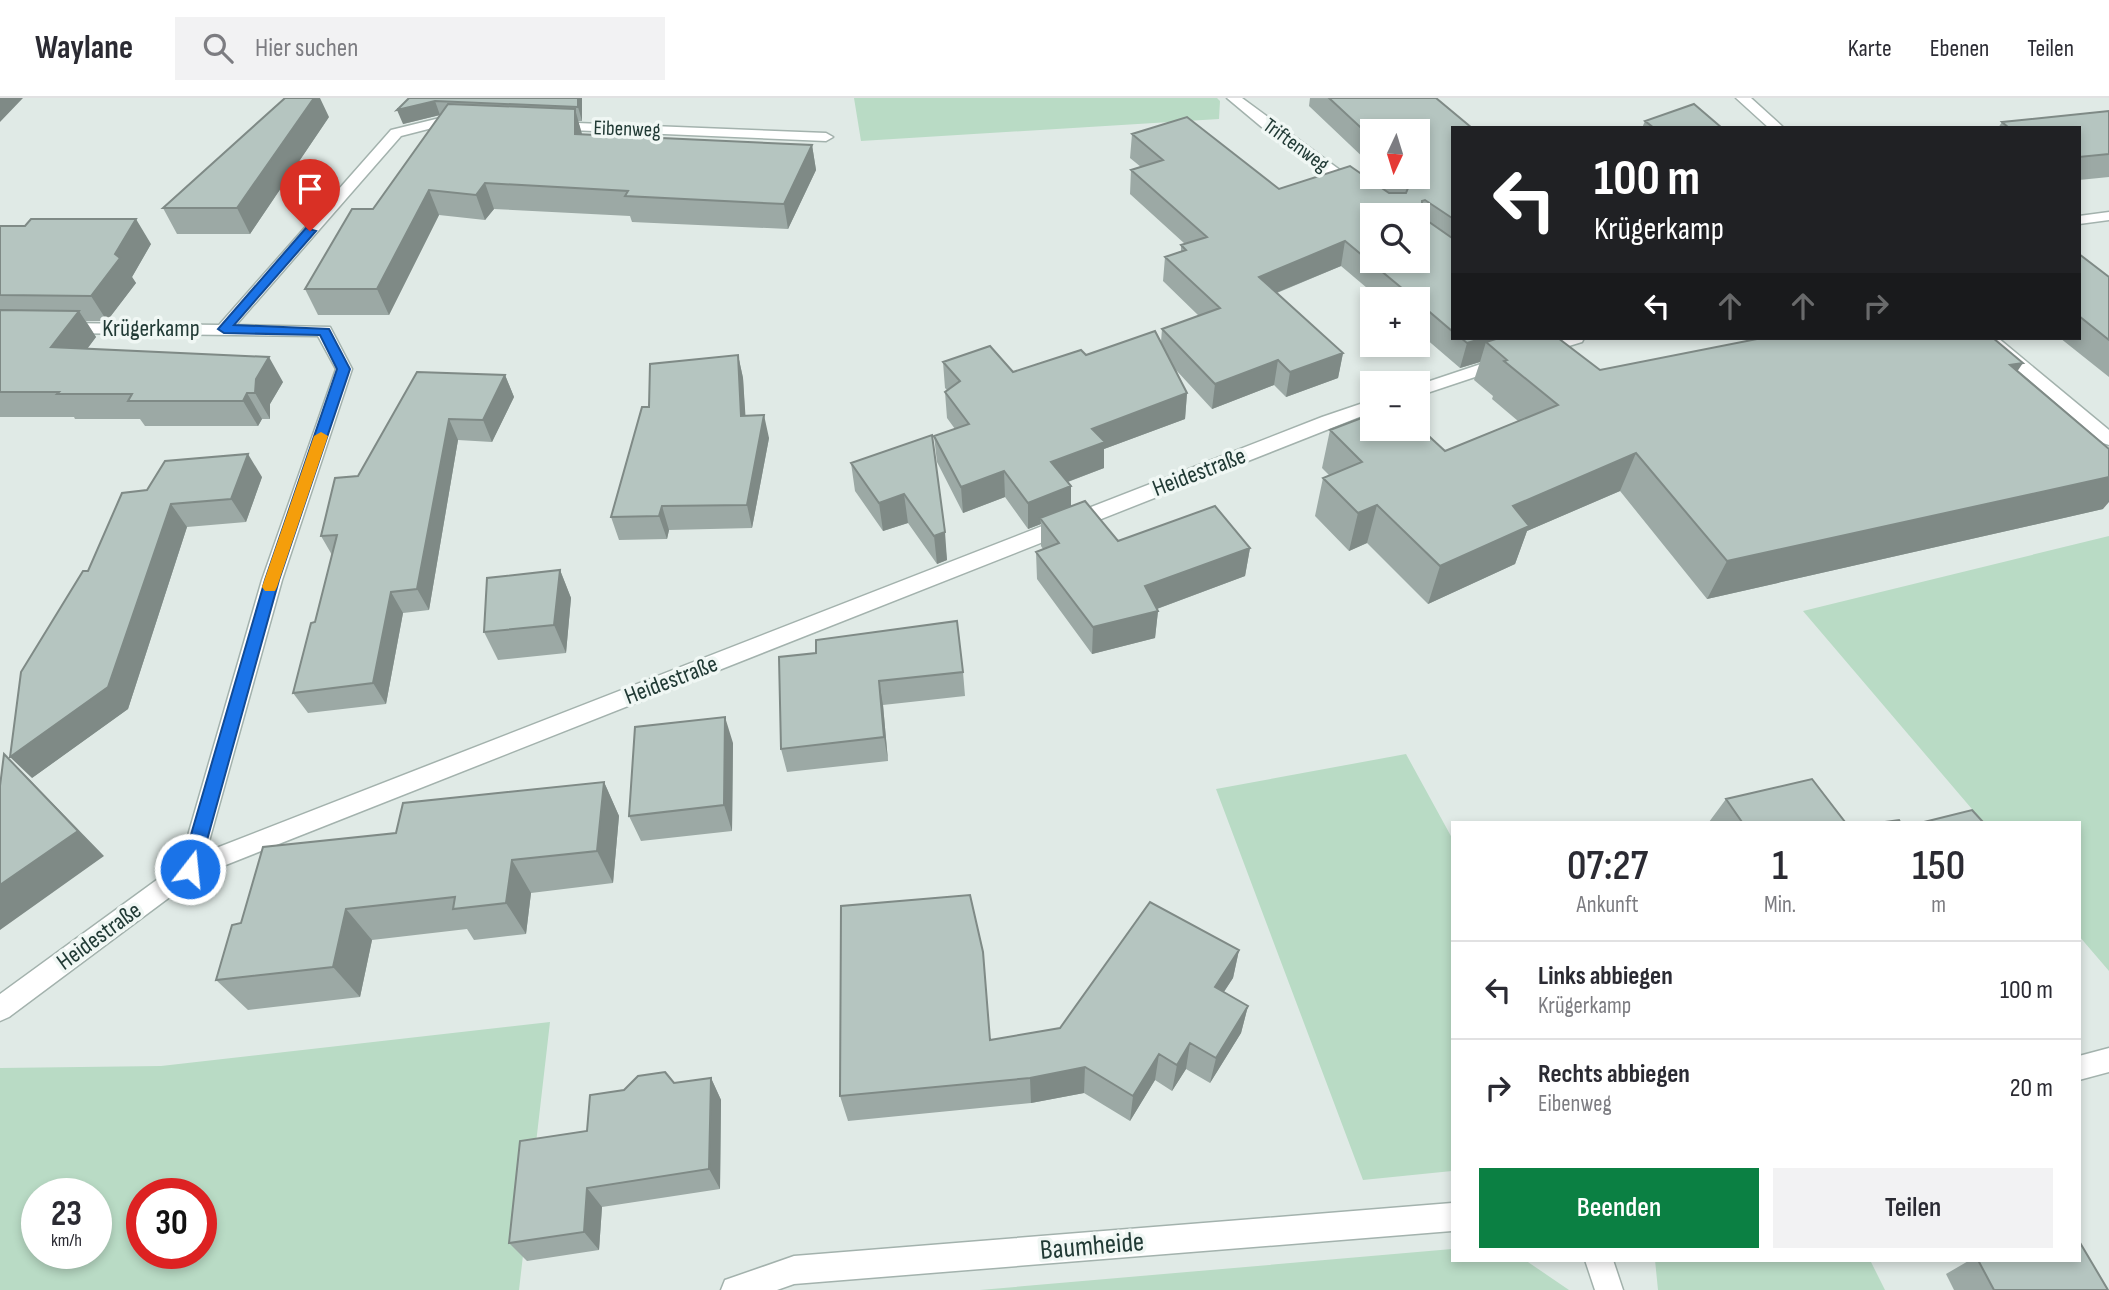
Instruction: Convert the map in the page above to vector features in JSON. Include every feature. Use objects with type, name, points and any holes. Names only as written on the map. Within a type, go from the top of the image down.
[{"type":"street","name":"Triftenweg","points":[[1234,98],[1275,131],[1377,203]]},
{"type":"street","points":[[1743,98],[1775,126]]},
{"type":"street","points":[[224,329],[396,133],[440,122],[481,123]]},
{"type":"street","name":"Eibenweg","points":[[537,126],[826,137]]},
{"type":"street","points":[[2081,220],[2109,216]]},
{"type":"street","name":"Krügerkamp","points":[[40,328],[324,331],[344,369],[272,580],[190,869]]},
{"type":"street","points":[[1430,387],[1565,340]]},
{"type":"street","points":[[1991,340],[2109,439]]},
{"type":"street","name":"Heidestraße","points":[[0,1009],[190,869],[1360,411]]},
{"type":"street","points":[[2081,1067],[2109,1060]]},
{"type":"street","name":"Baumheide","points":[[735,1290],[794,1270],[1451,1217]]},
{"type":"street","points":[[1599,1262],[1609,1290]]},
{"type":"green space","points":[[854,98],[1217,98],[1220,101],[1219,119],[861,141]]},
{"type":"green space","points":[[2109,536],[2109,971],[2081,938],[2081,821],[1982,821],[1803,611]]},
{"type":"green space","points":[[1406,754],[1451,836],[1451,1171],[1363,1180],[1216,789]]},
{"type":"green space","points":[[550,1022],[519,1290],[0,1290],[0,1068],[161,1066]]},
{"type":"green space","points":[[1451,1249],[1451,1262],[1528,1262],[1569,1290],[980,1290]]},
{"type":"green space","points":[[1655,1262],[1871,1262],[1885,1290],[1658,1290]]},
{"type":"building","points":[[285,98],[314,98],[237,208],[163,208]]},
{"type":"building","points":[[409,98],[578,98],[578,107],[435,101],[397,110]]},
{"type":"building","points":[[1329,98],[1436,98],[1470,126],[1451,126],[1451,217],[1425,200],[1422,203],[1360,203],[1360,253],[1345,241],[1259,277],[1343,353],[1290,372],[1278,360],[1215,384],[1162,329],[1220,308],[1165,257],[1186,250],[1181,245],[1207,237],[1131,170],[1163,160],[1132,134],[1187,117],[1279,189],[1350,166],[1360,173],[1360,189],[1406,193],[1408,189],[1430,189],[1430,119],[1360,119],[1360,127]]},
{"type":"building","points":[[448,104],[575,109],[575,134],[812,145],[784,204],[625,196],[628,191],[485,183],[476,195],[429,190],[377,289],[305,289],[352,209],[373,209]]},
{"type":"building","points":[[1694,104],[1720,126],[1651,126],[1645,121]]},
{"type":"building","points":[[2109,111],[2109,154],[2081,157],[2081,126],[2007,126],[2002,122]]},
{"type":"building","points":[[31,219],[136,219],[115,254],[120,258],[91,296],[0,295],[0,226],[25,226]]},
{"type":"building","points":[[1430,223],[1451,237],[1451,330],[1430,312],[1430,287],[1401,287],[1384,273],[1430,273]]},
{"type":"building","points":[[2081,256],[2109,277],[2109,340],[2081,318]]},
{"type":"building","points":[[0,310],[79,311],[51,347],[269,357],[256,379],[255,393],[247,393],[243,401],[128,401],[132,394],[0,392]]},
{"type":"building","points":[[1155,331],[1187,393],[1092,429],[1105,442],[1051,462],[1071,486],[1028,503],[1004,471],[961,487],[934,436],[969,424],[945,392],[960,381],[943,362],[990,346],[1013,372],[1081,350],[1086,355]]},
{"type":"building","points":[[1561,340],[1600,370],[1752,340],[1995,340],[2023,363],[2010,365],[2109,449],[2109,477],[1727,561],[1636,453],[1513,506],[1529,526],[1440,566],[1377,505],[1358,513],[1323,478],[1362,462],[1330,430],[1360,419],[1360,441],[1430,441],[1430,437],[1445,451],[1558,405],[1504,361],[1507,360],[1486,342]]},
{"type":"building","points":[[738,355],[741,416],[764,415],[747,505],[662,506],[659,516],[611,517],[642,407],[649,407],[650,364]]},
{"type":"building","points":[[417,372],[505,375],[483,420],[449,419],[417,589],[391,592],[373,683],[293,693],[311,623],[315,622],[337,535],[321,536],[335,478],[358,476]]},
{"type":"building","points":[[932,435],[945,532],[934,536],[904,494],[879,503],[851,463]]},
{"type":"building","points":[[248,454],[231,499],[171,504],[108,687],[10,757],[21,672],[83,571],[88,571],[122,493],[147,490],[165,461]]},
{"type":"building","points":[[1085,501],[1118,541],[1215,506],[1250,548],[1145,586],[1158,611],[1093,627],[1036,552],[1059,543],[1040,518]]},
{"type":"building","points":[[560,570],[554,625],[484,632],[487,578]]},
{"type":"building","points":[[957,621],[963,672],[879,681],[884,737],[781,749],[779,657],[816,653],[816,640]]},
{"type":"building","points":[[725,717],[724,805],[629,816],[635,727]]},
{"type":"building","points":[[4,754],[78,831],[0,885],[0,786]]},
{"type":"building","points":[[1812,779],[1844,821],[1741,821],[1726,799]]},
{"type":"building","points":[[604,782],[597,851],[512,860],[506,903],[453,909],[455,897],[346,909],[333,967],[216,980],[232,925],[241,923],[263,847],[396,833],[403,803]]},
{"type":"building","points":[[1972,810],[1982,821],[1928,821]]},
{"type":"building","points":[[970,895],[983,952],[990,1040],[1060,1028],[1150,902],[1239,950],[1215,987],[1248,1006],[1216,1058],[1190,1043],[1177,1065],[1159,1054],[1133,1096],[1085,1067],[1030,1078],[840,1096],[841,906]]},
{"type":"building","points":[[665,1072],[674,1083],[711,1078],[709,1169],[587,1188],[584,1232],[509,1243],[520,1141],[587,1131],[590,1095],[624,1090],[638,1076]]},
{"type":"building","points":[[2081,1244],[2108,1290],[1994,1290],[1979,1262],[2081,1262]]},
{"type":"slow traffic","points":[[270,587],[321,436]]},
{"type":"route","points":[[190,869],[272,580],[344,369],[324,331],[224,329],[310,231]]}]
